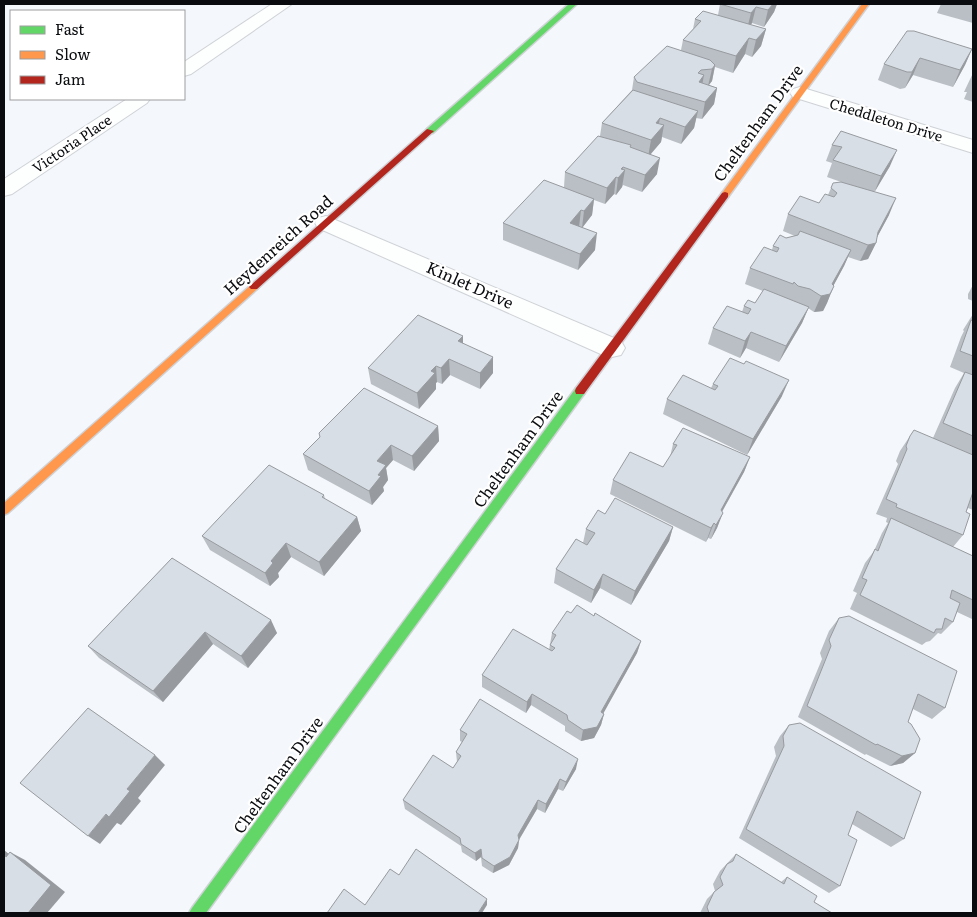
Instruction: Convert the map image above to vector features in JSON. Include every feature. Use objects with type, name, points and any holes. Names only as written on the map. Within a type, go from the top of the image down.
[{"type":"street","points":[[185,69],[283,4]]},
{"type":"street","name":"Heydenreich Road","points":[[4,510],[573,4]]},
{"type":"street","name":"Cheltenham Drive","points":[[197,913],[864,4]]},
{"type":"street","name":"Cheddleton Drive","points":[[800,93],[973,147]]},
{"type":"street","name":"Victoria Place","points":[[4,189],[138,100]]},
{"type":"street","name":"Kinlet Drive","points":[[326,223],[612,348]]},
{"type":"building","points":[[720,4],[773,4],[768,10],[756,7],[751,13]]},
{"type":"building","points":[[703,11],[766,29],[756,40],[749,38],[736,56],[683,40],[701,21],[695,19]]},
{"type":"building","points":[[907,31],[914,31],[972,49],[960,70],[920,58],[912,72],[884,64]]},
{"type":"building","points":[[667,46],[710,60],[715,65],[712,69],[701,70],[698,73],[704,75],[699,82],[717,88],[705,102],[637,82],[634,77]]},
{"type":"building","points":[[633,90],[698,111],[685,127],[660,118],[656,123],[664,125],[651,140],[602,123]]},
{"type":"building","points":[[841,131],[897,150],[881,176],[833,160],[842,147],[832,145]]},
{"type":"building","points":[[598,136],[631,145],[630,147],[660,158],[645,175],[623,167],[621,169],[625,170],[607,188],[565,172]]},
{"type":"building","points":[[544,180],[594,199],[570,223],[597,233],[580,254],[503,223]]},
{"type":"building","points":[[841,182],[896,198],[878,232],[876,243],[868,245],[788,214],[800,196],[819,203],[825,194],[834,197],[837,193],[831,188],[833,183]]},
{"type":"building","points":[[800,231],[851,250],[832,284],[834,286],[830,294],[821,296],[810,289],[798,286],[794,282],[793,284],[750,268],[764,247],[777,252],[779,248],[773,246],[780,235],[786,238],[798,235]]},
{"type":"building","points":[[764,289],[809,307],[786,346],[751,332],[745,341],[713,328],[727,306],[748,314],[751,309],[744,306],[748,300],[755,303]]},
{"type":"building","points":[[418,315],[463,336],[458,341],[493,357],[480,373],[449,359],[441,368],[436,366],[431,371],[435,373],[417,393],[368,368]]},
{"type":"building","points":[[971,320],[973,321],[973,356],[960,351]]},
{"type":"building","points":[[730,358],[744,364],[746,361],[789,380],[753,439],[667,399],[683,375],[715,390],[718,386],[713,384]]},
{"type":"building","points":[[965,372],[973,375],[973,436],[943,423]]},
{"type":"building","points":[[364,388],[438,426],[412,456],[391,445],[377,461],[386,465],[378,475],[381,476],[369,491],[303,454],[320,437],[319,433]]},
{"type":"building","points":[[683,428],[750,457],[721,510],[723,513],[716,525],[714,523],[711,528],[613,480],[630,452],[663,467],[677,445],[673,444]]},
{"type":"building","points":[[914,430],[973,455],[973,492],[966,512],[970,514],[963,535],[896,507],[897,504],[886,499]]},
{"type":"building","points":[[269,465],[324,495],[322,497],[357,517],[319,562],[286,543],[271,561],[273,563],[265,573],[202,536]]},
{"type":"building","points":[[615,498],[673,527],[635,591],[603,574],[594,590],[556,569],[576,539],[587,545],[595,533],[586,529],[598,510],[605,514]]},
{"type":"building","points":[[891,518],[973,556],[973,600],[952,590],[950,598],[960,603],[953,622],[945,618],[942,629],[936,629],[934,633],[860,595],[867,580],[862,578],[875,549],[878,551]]},
{"type":"building","points":[[172,558],[271,620],[241,656],[205,632],[153,691],[88,646]]},
{"type":"building","points":[[577,605],[594,616],[595,613],[641,641],[601,712],[604,714],[597,727],[583,730],[568,720],[567,715],[532,694],[527,702],[482,675],[513,629],[552,651],[555,648],[550,645],[556,635],[552,633],[567,611],[571,613]]},
{"type":"building","points":[[849,616],[957,671],[945,708],[918,694],[908,722],[920,739],[915,753],[902,756],[876,745],[807,706],[831,646],[829,640],[839,618]]},
{"type":"building","points":[[480,699],[578,759],[566,782],[560,779],[546,804],[538,800],[518,835],[519,840],[510,857],[494,866],[482,858],[481,849],[475,853],[461,844],[460,838],[403,800],[433,755],[453,768],[461,756],[456,752],[467,734],[460,730]]},
{"type":"building","points":[[88,708],[155,755],[127,789],[130,791],[109,817],[106,814],[88,836],[20,783]]},
{"type":"building","points":[[800,723],[921,792],[904,839],[857,811],[848,835],[857,840],[840,886],[746,829],[784,746],[783,736],[789,725]]},
{"type":"building","points":[[416,849],[487,899],[478,913],[327,913],[344,889],[365,905],[390,869],[399,875]]},
{"type":"building","points":[[10,852],[51,885],[28,913],[4,913],[4,854],[6,857]]},
{"type":"building","points":[[736,854],[784,884],[787,877],[817,896],[814,902],[832,913],[709,913],[707,907],[714,892],[723,885],[720,877],[727,864],[733,861]]},
{"type":"traffic: fast","points":[[430,131],[573,4]]},
{"type":"traffic: fast","points":[[197,913],[580,391]]},
{"type":"traffic: slow","points":[[725,195],[865,4]]},
{"type":"traffic: slow","points":[[4,510],[254,287]]},
{"type":"traffic: jam","points":[[254,287],[430,131]]},
{"type":"traffic: jam","points":[[580,391],[725,195]]}]
